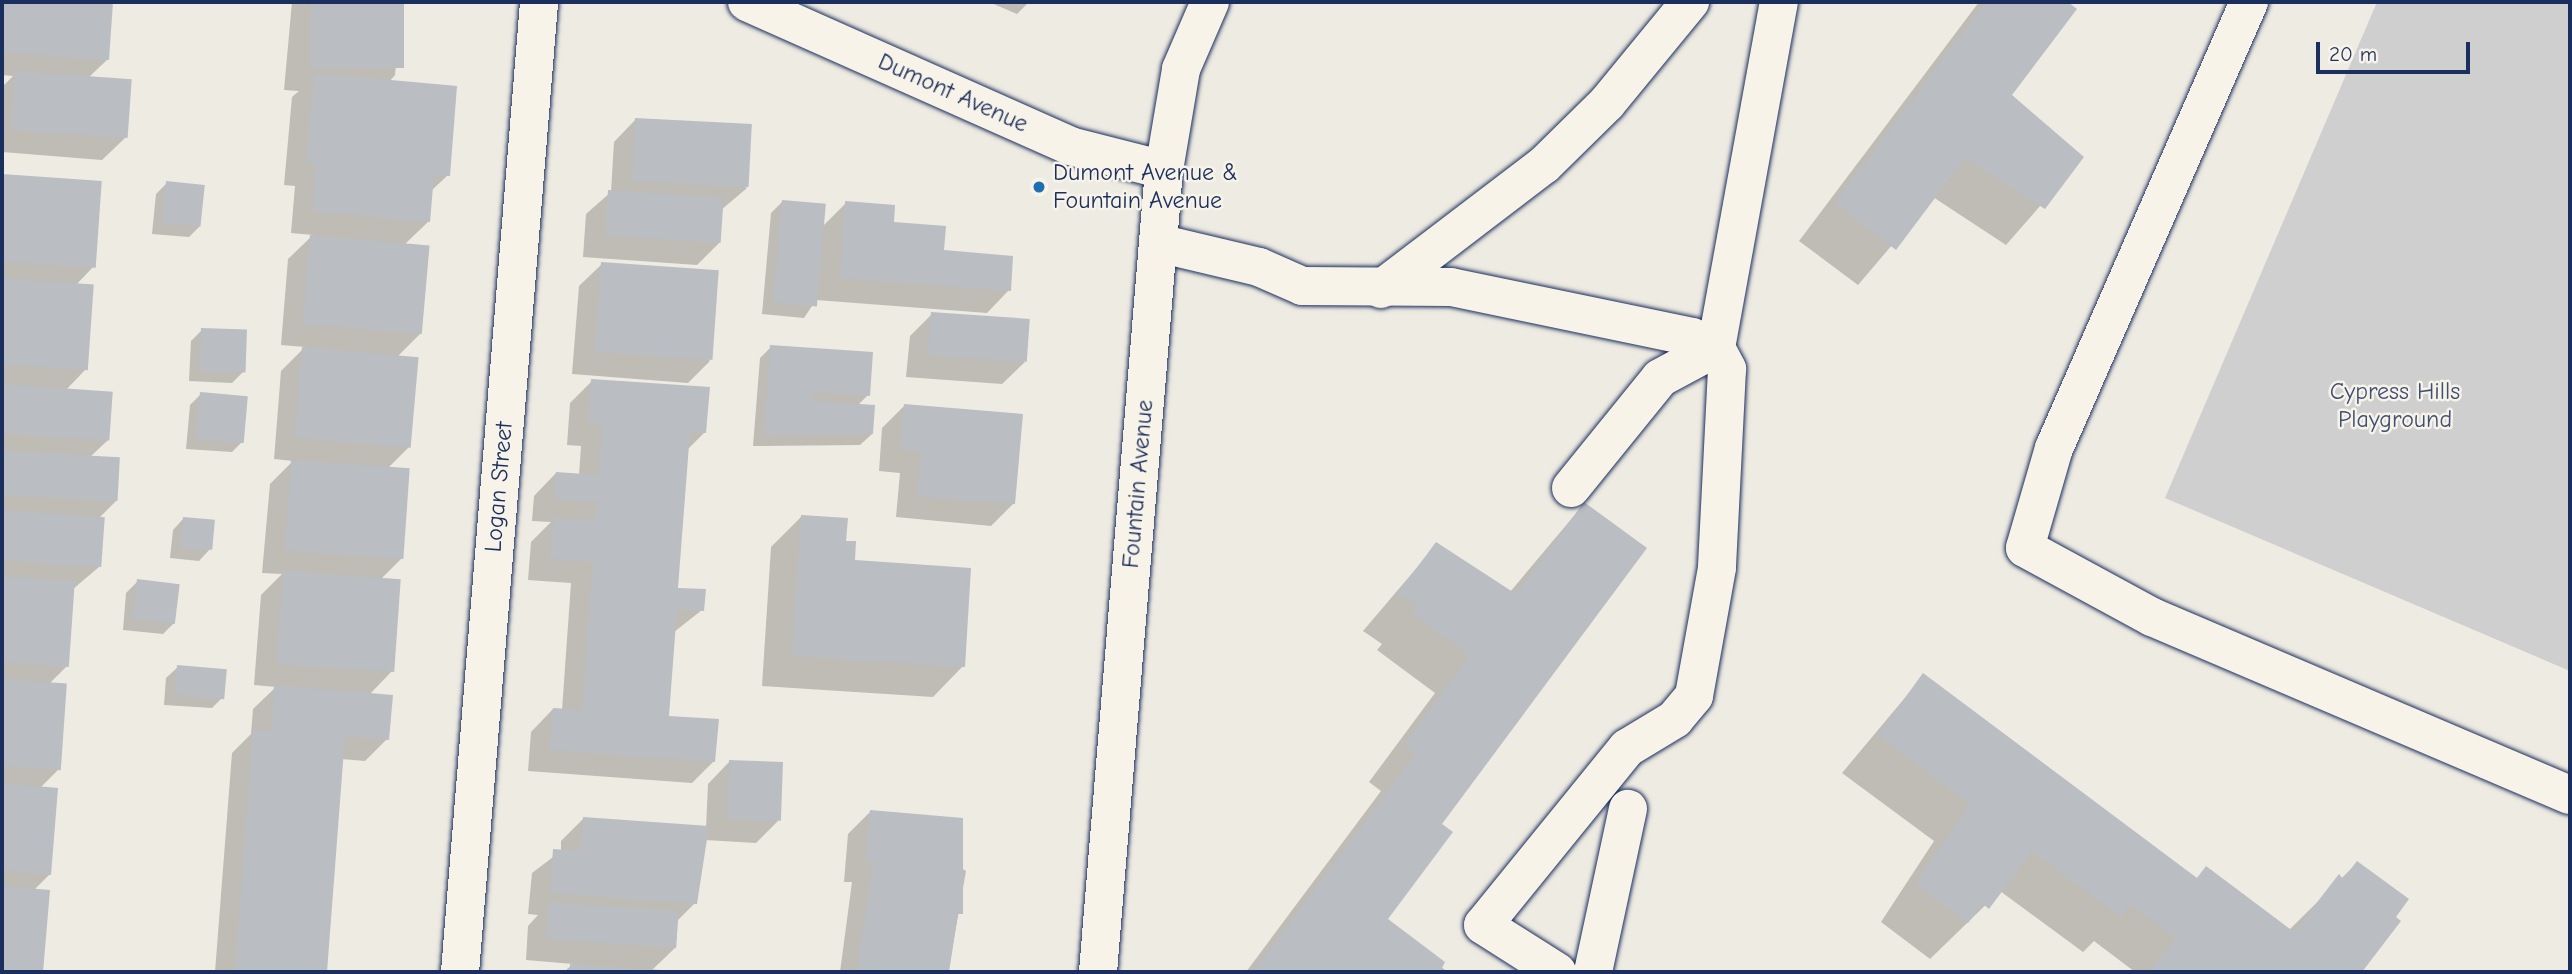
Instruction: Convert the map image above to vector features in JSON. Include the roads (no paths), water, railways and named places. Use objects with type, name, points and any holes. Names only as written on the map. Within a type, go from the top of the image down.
[{"type":"street","name":"Logan Street","points":[[460,972],[539,2]]},
{"type":"street","name":"Dumont Avenue","points":[[747,2],[1070,146],[1164,170]]},
{"type":"street","name":"Fountain Avenue","points":[[1098,972],[1164,170],[1181,69],[1210,2]]},
{"type":"street","points":[[1381,289],[1544,165],[1607,103],[1689,2]]},
{"type":"street","points":[[1557,972],[1483,925],[1627,748],[1675,719],[1694,696],[1717,568],[1727,369],[1716,348],[1779,2]]},
{"type":"street","points":[[2249,2],[2054,448],[2025,548],[2152,617],[2570,795]]},
{"type":"street","points":[[1158,243],[1259,267],[1302,286],[1381,289],[1451,287],[1679,334],[1716,348]]},
{"type":"street","points":[[1571,488],[1660,378],[1716,348]]},
{"type":"street","points":[[1593,972],[1628,809]]},
{"type":"place","name":"Dumont Avenue & Fountain Avenue","points":[[1039,187]]},
{"type":"park label","name":"Cypress Hills Playground","points":[[2395,406]]}]
